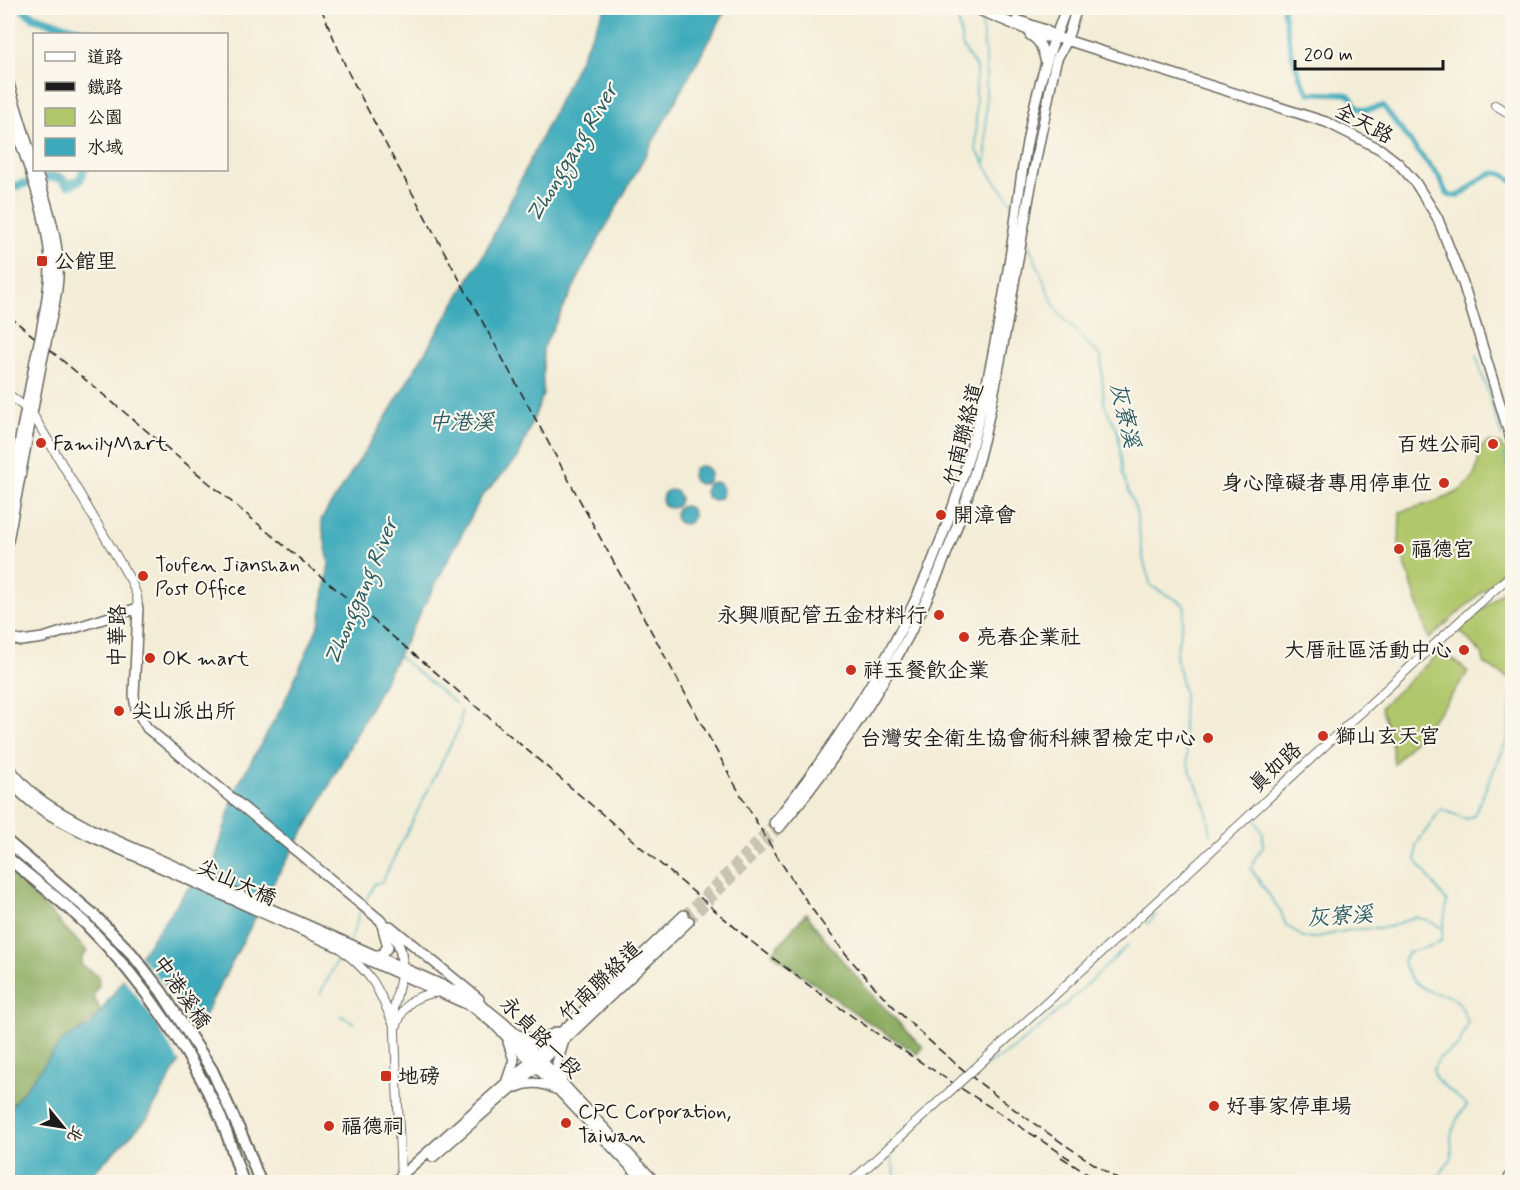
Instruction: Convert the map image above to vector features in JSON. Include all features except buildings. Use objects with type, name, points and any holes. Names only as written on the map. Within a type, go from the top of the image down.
[{"type":"highway","name":"中港溪橋","points":[[8,842],[94,915],[132,954],[161,991],[212,1070],[247,1147],[260,1182]]},
{"type":"highway","points":[[8,858],[84,922],[121,961],[180,1043],[216,1107],[243,1182]]},
{"type":"main road","points":[[974,8],[1013,22]]},
{"type":"main road","points":[[988,8],[1037,39],[1046,63]]},
{"type":"main road","name":"竹南聯絡道","points":[[776,825],[823,773],[869,706],[910,634],[950,545],[984,438],[1000,360],[1030,129],[1046,63],[1066,8]]},
{"type":"main road","name":"竹南聯絡道","points":[[1023,195],[1057,60],[1077,8]]},
{"type":"main road","name":"全天路","points":[[1013,22],[1045,30],[1056,37],[1326,122],[1380,149],[1398,164],[1415,182],[1437,217],[1463,283],[1512,443]]},
{"type":"main road","points":[[8,81],[33,168]]},
{"type":"main road","points":[[8,106],[33,168]]},
{"type":"main road","points":[[8,502],[58,278],[50,234],[34,171]]},
{"type":"main road","points":[[8,541],[28,410]]},
{"type":"main road","points":[[8,638],[21,641],[42,638],[138,608]]},
{"type":"main road","name":"中華路","points":[[138,608],[134,695],[136,709],[147,728],[380,920]]},
{"type":"main road","points":[[8,766],[31,794],[88,832]]},
{"type":"main road","points":[[8,778],[29,802],[55,819],[88,832]]},
{"type":"main road","name":"尖山大橋","points":[[88,832],[337,946],[372,959]]},
{"type":"main road","name":"尖山大橋","points":[[88,832],[372,959]]},
{"type":"main road","name":"竹南聯絡道","points":[[686,918],[564,1040],[537,1061],[572,1022],[686,918]]},
{"type":"main road","points":[[372,959],[381,955],[388,946],[380,920]]},
{"type":"main road","points":[[380,920],[401,946],[401,972]]},
{"type":"main road","points":[[380,920],[393,927],[424,952],[491,1011]]},
{"type":"main road","name":"永貞路一段","points":[[372,959],[482,1014],[510,1034]]},
{"type":"main road","name":"永貞路一段","points":[[401,972],[470,997],[491,1011],[645,1182]]},
{"type":"main road","points":[[507,1088],[514,1060],[510,1034],[540,1039],[552,1035],[572,1022]]},
{"type":"main road","points":[[507,1088],[539,1083],[563,1089],[557,1063],[564,1040]]},
{"type":"main road","points":[[399,1181],[537,1061]]},
{"type":"main road","name":"永貞路一段","points":[[563,1089],[655,1182]]},
{"type":"main road","points":[[1507,1182],[1512,1173]]},
{"type":"street","points":[[1495,105],[1512,115]]},
{"type":"street","points":[[8,394],[28,410]]},
{"type":"street","name":"中華路","points":[[28,410],[131,581],[137,596],[138,608]]},
{"type":"street","name":"真如路","points":[[851,1182],[1512,574]]},
{"type":"street","points":[[337,946],[367,972],[375,983],[395,1029]]},
{"type":"street","points":[[399,1181],[394,1008],[401,972]]},
{"type":"street","points":[[395,1029],[400,1016],[413,1000],[421,995],[441,993]]},
{"type":"green space","points":[[1489,442],[1500,444],[1508,452],[1512,480],[1512,565],[1429,639],[1399,545],[1400,512],[1461,490],[1475,472],[1480,448]]},
{"type":"green space","points":[[1512,584],[1511,680],[1483,663],[1483,655],[1459,630]]},
{"type":"green space","points":[[1442,650],[1468,672],[1444,706],[1394,764],[1392,747],[1381,707]]},
{"type":"green space","points":[[8,868],[87,951],[82,958],[81,965],[98,976],[99,985],[93,995],[100,1010],[96,1017],[68,1039],[8,1115]]},
{"type":"green space","points":[[806,913],[861,983],[923,1047],[918,1054],[862,1018],[772,953]]},
{"type":"water","name":"中港溪","points":[[605,8],[727,8],[589,257],[543,348],[543,395],[518,458],[482,496],[317,809],[275,880],[192,1039],[147,1119],[84,1182],[8,1182],[8,1112],[10,1108],[63,1040],[91,1025],[186,891],[215,860],[236,788],[283,705],[320,622],[329,563],[321,520],[376,434],[484,254]]},
{"type":"water","points":[[701,466],[707,469],[710,475],[707,481],[701,484],[695,481],[692,475],[695,469]]},
{"type":"water","points":[[714,482],[720,485],[723,491],[720,497],[714,500],[708,497],[705,491],[708,485]]},
{"type":"water","points":[[671,490],[677,493],[680,499],[677,505],[671,508],[665,505],[662,499],[665,493]]},
{"type":"water","points":[[684,506],[690,509],[693,515],[690,521],[684,524],[678,521],[675,515],[678,509]]},
{"type":"pier","points":[[138,954],[177,1000],[197,1035],[181,1065],[152,1017],[122,976]]},
{"type":"waterway","points":[[25,8],[25,11],[34,17],[91,33]]},
{"type":"waterway","name":"灰寮溪","points":[[956,8],[963,48],[976,67],[976,150],[1013,206]]},
{"type":"waterway","points":[[1283,8],[1298,73],[1309,93],[1346,94],[1351,97],[1358,108],[1366,110],[1383,106],[1438,175],[1449,195],[1456,196],[1463,193],[1485,176],[1493,173],[1502,174],[1512,181]]},
{"type":"waterway","points":[[981,17],[986,63],[986,161]]},
{"type":"waterway","points":[[8,188],[50,177],[61,178],[68,185],[80,180],[84,171]]},
{"type":"waterway","name":"灰寮溪","points":[[1026,238],[1054,305],[1063,318],[1101,357],[1104,404],[1118,432],[1123,476],[1136,511],[1144,563],[1151,586],[1182,603],[1185,608],[1176,655],[1184,694],[1183,722],[1188,765],[1206,807],[1211,835]]},
{"type":"waterway","points":[[1476,355],[1502,437]]},
{"type":"waterway","points":[[1504,454],[1512,485]]},
{"type":"waterway","points":[[398,656],[455,703]]},
{"type":"waterway","points":[[1435,1182],[1452,1157],[1451,1135],[1457,1119],[1467,1105],[1436,1079],[1433,1070],[1439,1058],[1459,1045],[1468,1022],[1457,1001],[1449,996],[1422,988],[1413,981],[1404,966],[1403,960],[1408,952],[1441,941],[1447,902],[1416,860],[1416,845],[1441,809],[1466,819],[1474,815],[1508,738],[1512,691]]},
{"type":"waterway","points":[[365,902],[375,883],[382,882],[460,726],[461,711]]},
{"type":"waterway","name":"灰寮溪","points":[[1255,819],[1263,834],[1263,847],[1251,869],[1281,912],[1286,925],[1303,937],[1313,938],[1350,930],[1389,927],[1415,917],[1442,928]]},
{"type":"waterway","points":[[349,941],[361,909]]},
{"type":"waterway","points":[[1147,924],[1156,915]]},
{"type":"waterway","points":[[982,1067],[1008,1053],[1031,1035],[1128,945]]},
{"type":"waterway","points":[[320,994],[340,955]]},
{"type":"waterway","points":[[341,1016],[355,1023]]},
{"type":"waterway","points":[[891,1157],[896,1179],[901,1182]]},
{"type":"tunnel","points":[[684,915],[774,823]]},
{"type":"tunnel","points":[[689,921],[779,828]]},
{"type":"railway","points":[[321,8],[348,72],[391,154],[734,783],[801,892],[846,954],[908,1021],[941,1051],[1010,1106],[1122,1182]]},
{"type":"railway","points":[[8,315],[452,686],[752,942],[876,1033],[1070,1159]]},
{"type":"railway","points":[[1061,1157],[1100,1182]]},
{"type":"place","name":"公館里","points":[[42,261]]},
{"type":"place","name":"FamilyMart","points":[[41,443]]},
{"type":"place","name":"百姓公祠","points":[[1493,444]]},
{"type":"place","name":"身心障礙者專用停車位","points":[[1444,483]]},
{"type":"place","name":"開漳會","points":[[941,515]]},
{"type":"place","name":"福德宮","points":[[1399,549]]},
{"type":"place","name":"Toufen Jianshan Post Office","points":[[143,576]]},
{"type":"place","name":"永興順配管五金材料行","points":[[939,615]]},
{"type":"place","name":"亮春企業社","points":[[964,637]]},
{"type":"place","name":"大厝社區活動中心","points":[[1464,650]]},
{"type":"place","name":"OK mart","points":[[150,658]]},
{"type":"place","name":"祥玉餐飲企業","points":[[851,670]]},
{"type":"place","name":"尖山派出所","points":[[119,711]]},
{"type":"place","name":"獅山玄天宮","points":[[1323,736]]},
{"type":"place","name":"台灣安全衛生協會術科練習檢定中心","points":[[1208,738]]},
{"type":"place","name":"地磅","points":[[386,1076]]},
{"type":"place","name":"好事家停車場","points":[[1214,1106]]},
{"type":"place","name":"CPC Corporation, Taiwan","points":[[566,1123]]},
{"type":"place","name":"福德祠","points":[[329,1126]]},
{"type":"water label","name":"Zhonggang River","points":[[571,152]]},
{"type":"water label","name":"Zhonggang River","points":[[360,591]]}]
